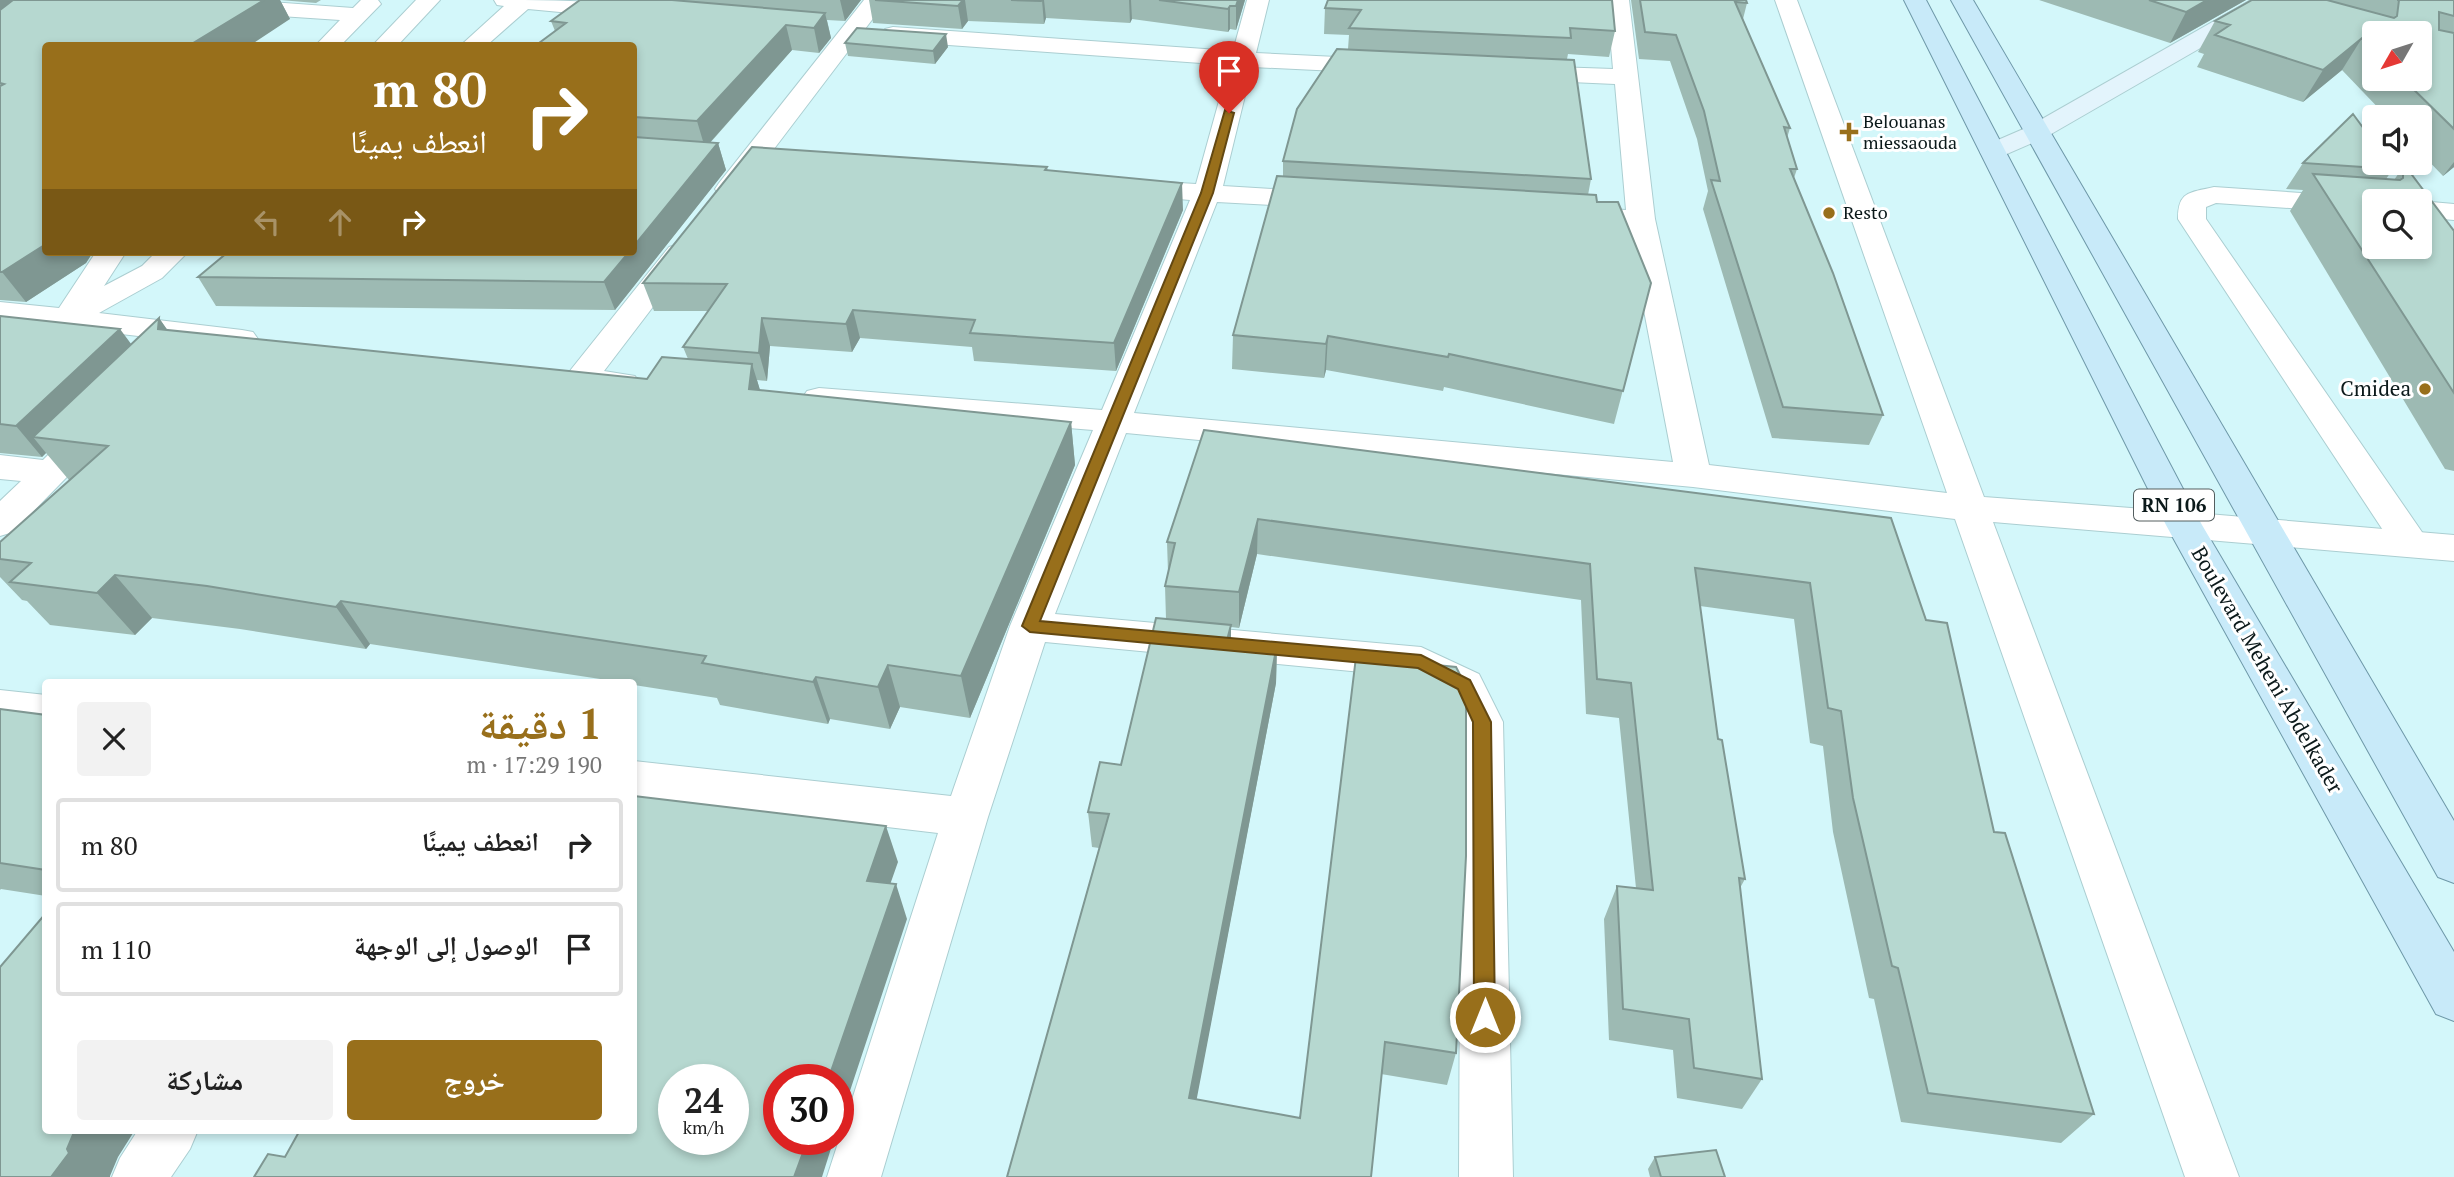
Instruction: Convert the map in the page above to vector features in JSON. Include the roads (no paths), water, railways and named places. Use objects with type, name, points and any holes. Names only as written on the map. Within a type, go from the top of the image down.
[{"type":"main road","name":"Boulevard Meheni Abdelkader","points":[[1915,0],[2184,525],[2454,998]]},
{"type":"main road","name":"RN 106","points":[[1962,0],[2454,863]]},
{"type":"main road","points":[[1993,152],[2037,132],[2148,65],[2270,7]]},
{"type":"street","points":[[149,0],[366,7]]},
{"type":"street","points":[[387,42],[429,0]]},
{"type":"street","points":[[649,385],[567,378],[703,222],[750,163],[838,30],[876,0]]},
{"type":"street","points":[[854,1177],[966,817],[1030,626],[1207,193],[1258,0]]},
{"type":"street","points":[[1618,0],[1641,219],[1693,475]]},
{"type":"street","points":[[1786,0],[2212,1177]]},
{"type":"street","points":[[475,42],[514,1],[646,13]]},
{"type":"street","points":[[330,42],[366,7]]},
{"type":"street","points":[[838,30],[1243,59],[1407,67]]},
{"type":"street","points":[[1502,72],[1625,78]]},
{"type":"street","points":[[1110,186],[1343,201]]},
{"type":"street","points":[[2362,205],[2214,195],[2192,202],[2192,219],[2411,544]]},
{"type":"street","points":[[2432,210],[2454,212]]},
{"type":"street","points":[[1546,214],[1641,219]]},
{"type":"street","points":[[68,318],[108,256]]},
{"type":"street","points":[[68,318],[152,272],[169,256]]},
{"type":"street","points":[[0,311],[276,343]]},
{"type":"street","points":[[164,360],[192,333]]},
{"type":"street","points":[[785,395],[1113,421],[1693,475],[1970,508],[2454,548]]},
{"type":"street","points":[[0,523],[116,407]]},
{"type":"street","points":[[0,467],[50,471]]},
{"type":"street","points":[[1030,626],[1421,662],[1464,685],[1482,722],[1486,1177]]},
{"type":"street","points":[[0,706],[42,711]]},
{"type":"street","points":[[637,779],[966,817]]},
{"type":"street","points":[[139,1177],[168,1134]]},
{"type":"place","name":"Belouanas miessaouda","points":[[1849,132]]},
{"type":"place","name":"Resto","points":[[1829,213]]},
{"type":"place","name":"Cmidea","points":[[2425,389]]}]
